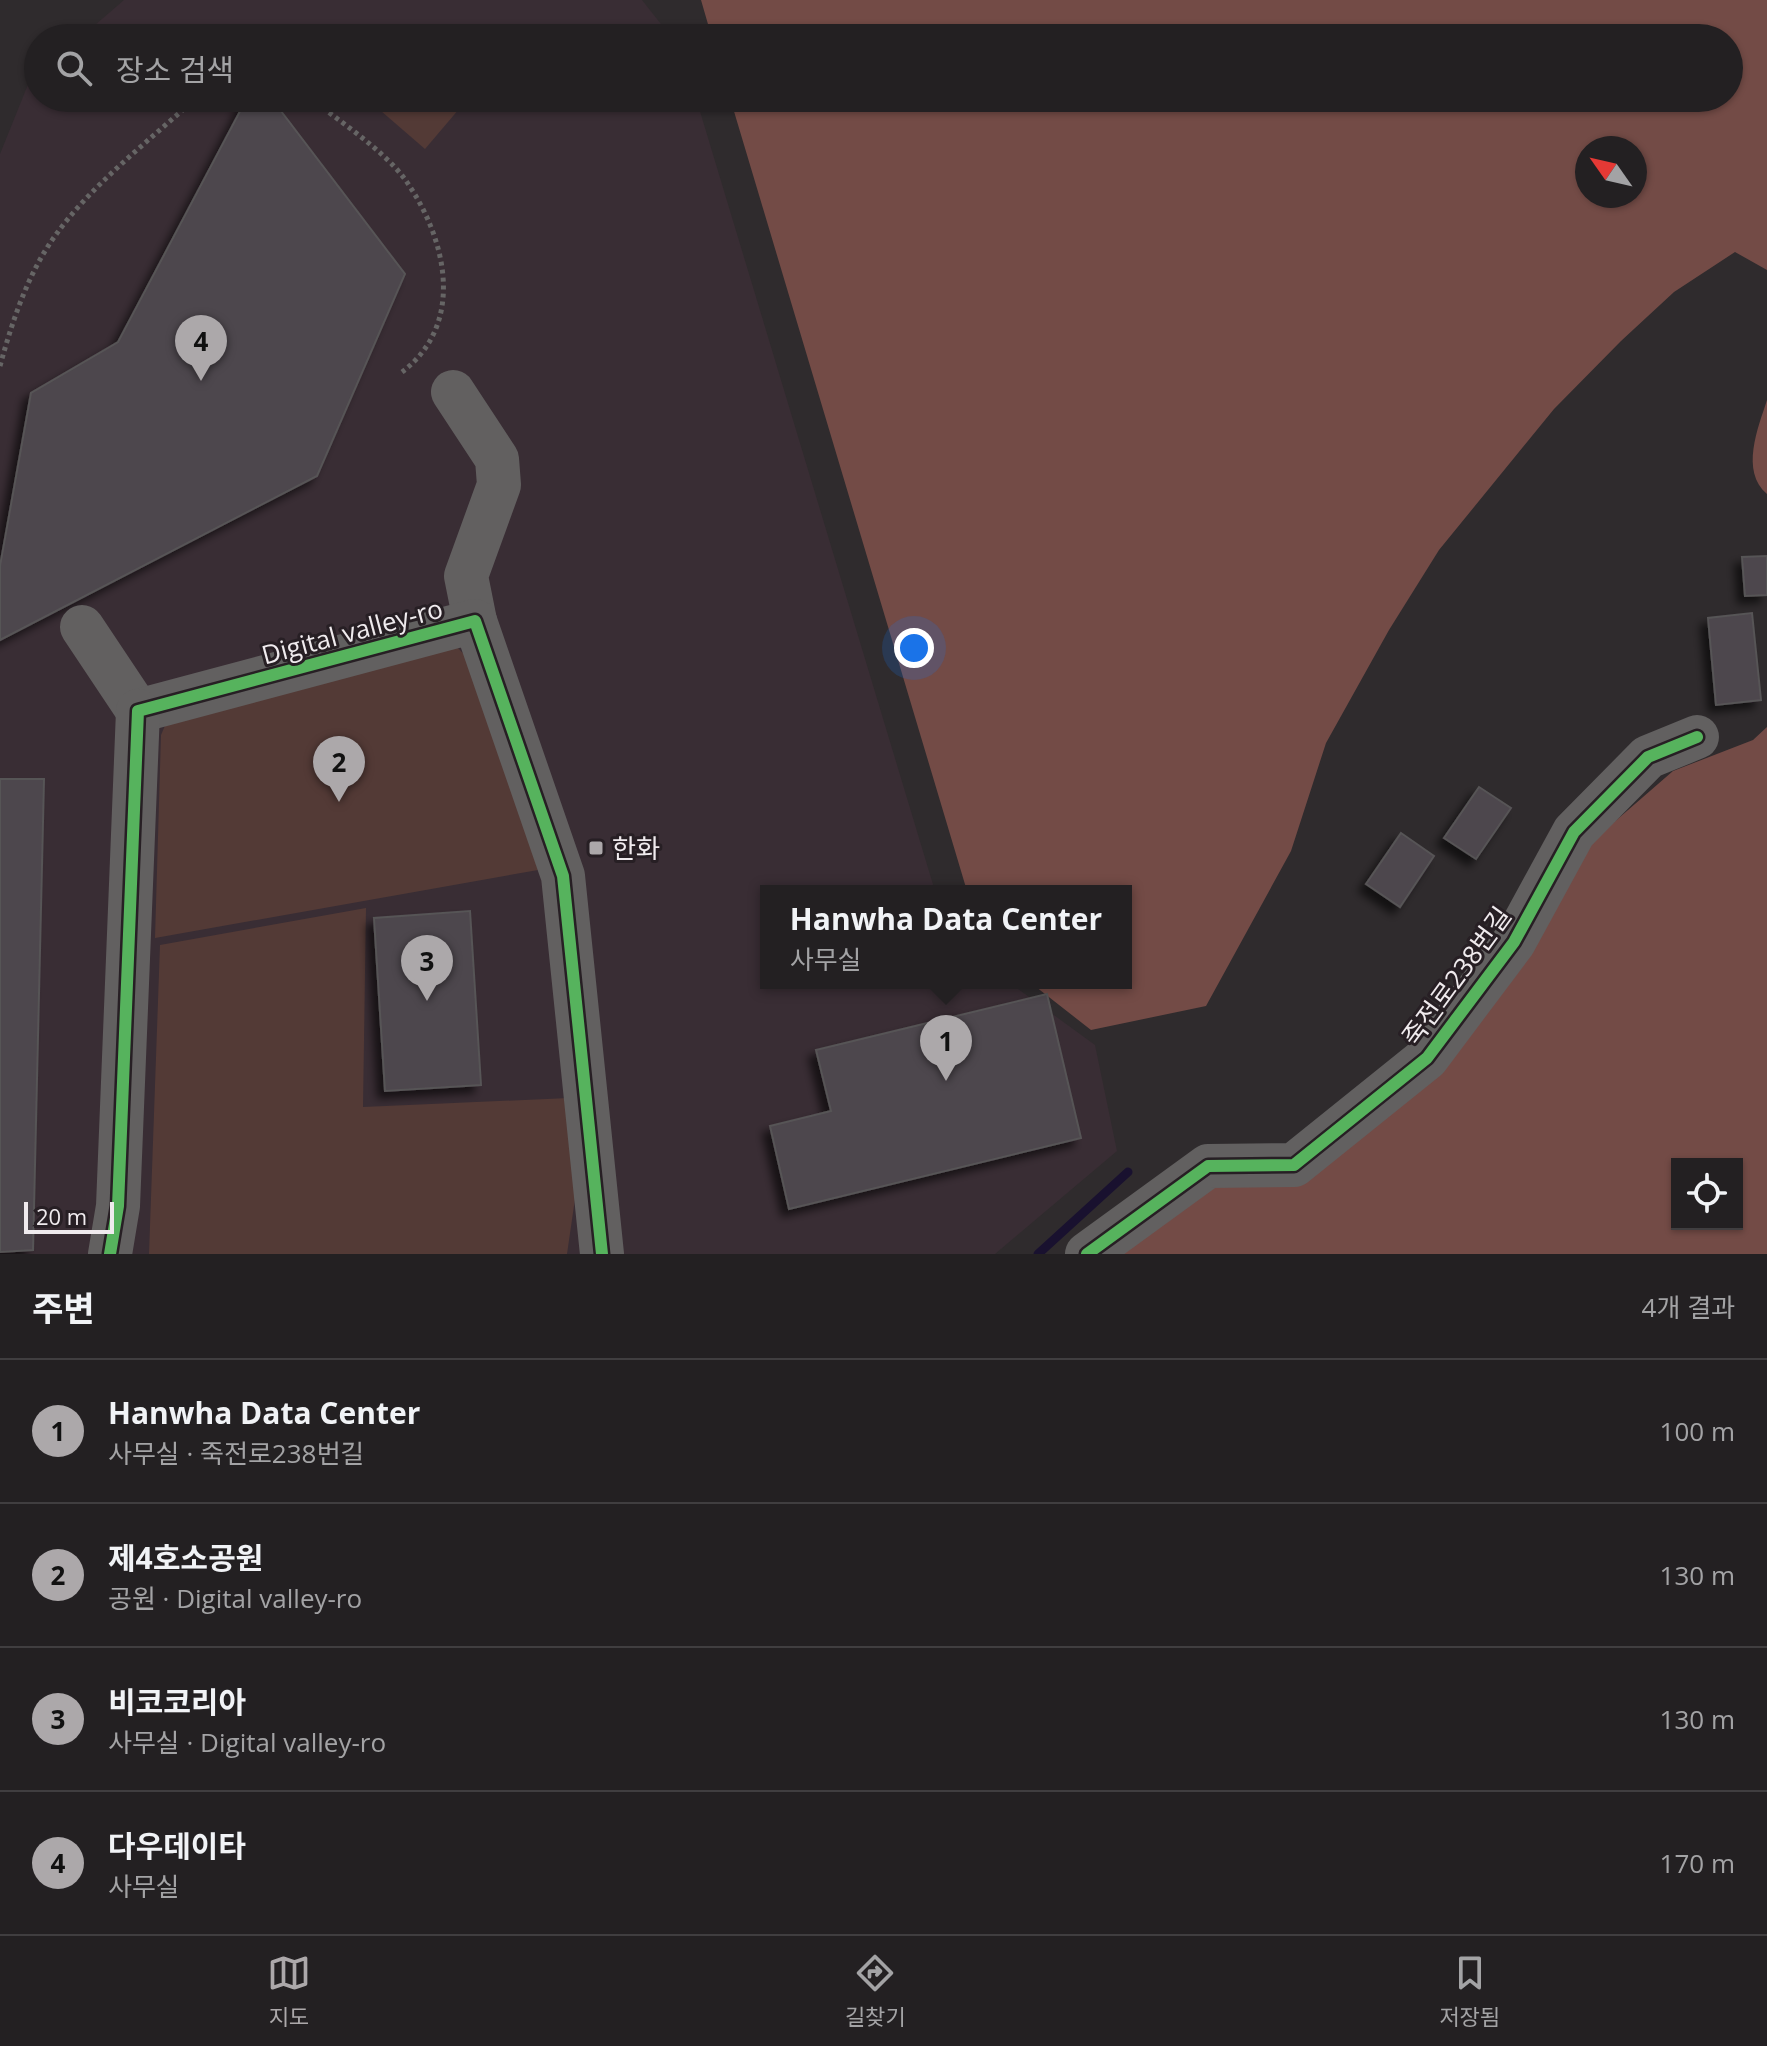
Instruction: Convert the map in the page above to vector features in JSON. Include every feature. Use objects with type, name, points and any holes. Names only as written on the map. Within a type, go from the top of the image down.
[{"type":"street","points":[[453,392],[497,459],[499,485],[466,576],[475,621]]},
{"type":"street","name":"Digital valley-ro","points":[[138,711],[475,621],[563,876],[602,1254]]},
{"type":"street","points":[[82,627],[138,711],[118,1206],[110,1254]]},
{"type":"street","name":"죽전로238번길","points":[[1087,1254],[1208,1166],[1294,1165],[1427,1058],[1514,942],[1574,832],[1648,757],[1697,737]]},
{"type":"path","points":[[0,366],[24,294],[54,237],[89,197],[181,112]]},
{"type":"path","points":[[327,112],[403,176],[441,252],[443,300],[436,331],[419,360],[402,372]]},
{"type":"shaded area","points":[[124,0],[642,0],[661,24],[96,24]]},
{"type":"shaded area","points":[[701,0],[1767,0],[1767,270],[1735,252],[1674,292],[1554,409],[1439,550],[1389,630],[1326,743],[1291,851],[1206,1006],[1091,1030],[1039,989],[1132,989],[1132,885],[965,885],[734,112],[1743,112],[1743,24],[708,24]]},
{"type":"shaded area","points":[[24,94],[24,112],[700,112],[933,885],[760,885],[760,989],[1018,989],[1095,1045],[1117,1151],[995,1254],[0,1254],[0,154]]},
{"type":"shaded area","points":[[382,112],[456,112],[425,149]]},
{"type":"shaded area","points":[[1767,400],[1767,494],[1754,474],[1753,462],[1756,436]]},
{"type":"shaded area","points":[[456,646],[481,672],[538,870],[155,938],[161,735],[167,721]]},
{"type":"shaded area","points":[[1767,727],[1767,1254],[1113,1254],[1214,1179],[1304,1174],[1590,843],[1673,771],[1753,740]]},
{"type":"shaded area","points":[[366,908],[363,1107],[569,1098],[577,1185],[567,1254],[149,1254],[160,945]]},
{"type":"building","points":[[240,112],[282,112],[405,274],[317,476],[0,640],[0,566],[31,393],[118,342]]},
{"type":"building","points":[[1767,556],[1767,595],[1745,596],[1742,557]]},
{"type":"building","points":[[1752,613],[1761,700],[1716,705],[1708,618]]},
{"type":"building","points":[[0,779],[44,779],[33,1250],[0,1252]]},
{"type":"building","points":[[1479,787],[1511,808],[1476,859],[1444,838]]},
{"type":"building","points":[[1401,833],[1434,856],[1400,907],[1366,884]]},
{"type":"building","points":[[470,911],[481,1085],[385,1091],[374,918]]},
{"type":"building","points":[[1047,994],[1081,1138],[789,1209],[770,1126],[831,1111],[816,1050]]},
{"type":"waterway","points":[[1038,1254],[1128,1172]]},
{"type":"cycle path","points":[[110,1254],[118,1206],[138,711],[475,621],[563,876],[602,1254]]},
{"type":"cycle path","points":[[1087,1254],[1208,1166],[1294,1165],[1427,1058],[1514,942],[1574,832],[1648,757],[1697,737]]},
{"type":"place","name":"다우데이타","points":[[201,381]]},
{"type":"place","name":"제4호소공원","points":[[339,802]]},
{"type":"place","name":"한화","points":[[596,848]]},
{"type":"place","name":"비코코리아","points":[[427,1001]]},
{"type":"place","name":"Hanwha Data Center","points":[[946,1081]]}]
